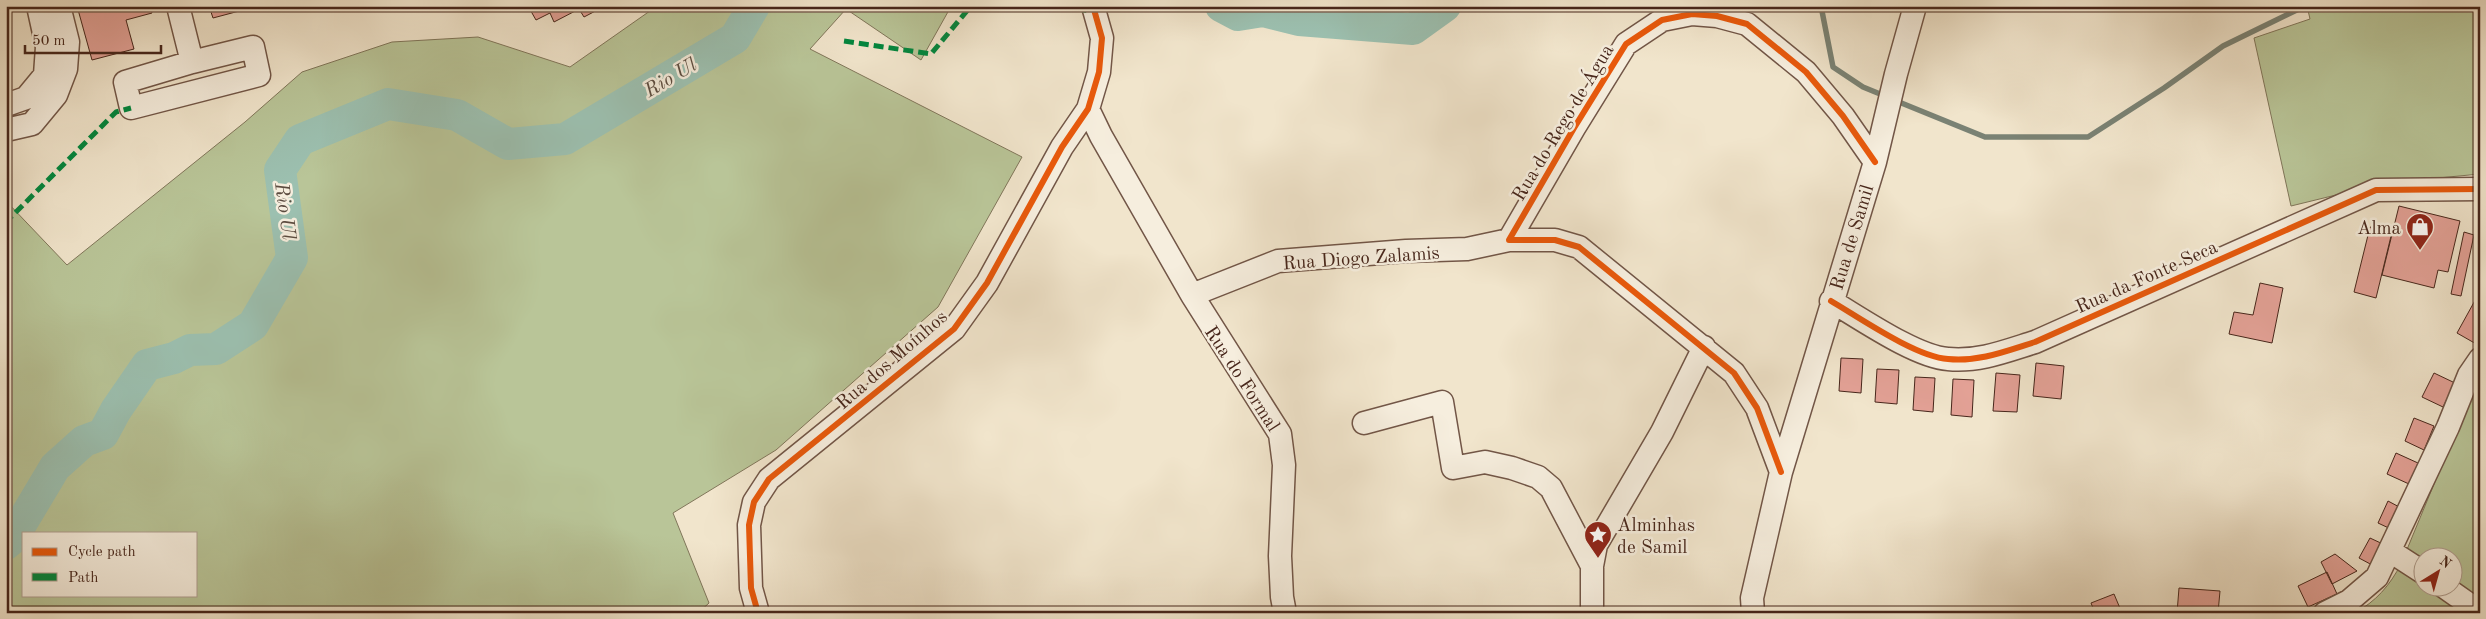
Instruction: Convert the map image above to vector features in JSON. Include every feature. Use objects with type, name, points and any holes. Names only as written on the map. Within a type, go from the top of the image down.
[{"type":"street","points":[[6,105],[26,98],[45,75],[47,47],[38,6]]},
{"type":"street","points":[[6,130],[32,124],[56,95],[66,69],[68,42],[59,6]]},
{"type":"street","points":[[178,6],[192,62]]},
{"type":"street","name":"Rua dos Moínhos","points":[[758,613],[751,588],[749,525],[754,502],[769,479],[954,329],[987,283],[1062,147],[1088,108],[1099,72],[1102,38],[1093,6]]},
{"type":"street","name":"Rua de Samil","points":[[1753,613],[1752,598],[1781,472],[1831,301],[1875,162],[1896,74],[1916,6]]},
{"type":"street","name":"Rua do Rego de Água","points":[[1509,240],[1574,128],[1626,44],[1662,20],[1692,14],[1717,16],[1748,24],[1806,72],[1843,116],[1875,162]]},
{"type":"street","points":[[253,46],[259,75],[131,108],[125,82],[192,62],[253,46]]},
{"type":"street","points":[[1088,108],[1101,136],[1192,296]]},
{"type":"street","name":"Rua da Fonte Seca","points":[[1831,301],[1911,347],[1947,359],[1989,357],[2035,342],[2376,190],[2480,189]]},
{"type":"street","points":[[1509,240],[1555,240],[1579,247],[1704,347],[1734,373],[1757,408],[1781,472]]},
{"type":"street","name":"Rua Diogo Zalamis","points":[[1192,296],[1278,261],[1406,251],[1467,249],[1509,240]]},
{"type":"street","name":"Rua do Formal","points":[[1192,296],[1280,434],[1284,466],[1280,556],[1282,597],[1285,613]]},
{"type":"street","points":[[1592,613],[1592,566],[1596,545],[1662,432],[1704,347]]},
{"type":"street","points":[[2325,613],[2349,601],[2377,577],[2470,375],[2480,359]]},
{"type":"street","points":[[1364,423],[1442,402],[1453,468],[1485,462],[1512,468],[1538,477],[1551,488],[1592,566]]},
{"type":"street","points":[[2390,551],[2414,567]]},
{"type":"street","points":[[2457,596],[2480,612]]},
{"type":"green space","points":[[657,6],[942,6],[949,10],[921,60],[846,9],[810,49],[1022,157],[938,307],[776,450],[673,513],[709,603],[698,613],[6,613],[6,201],[67,265],[245,122],[302,72],[392,42],[478,37],[570,67]]},
{"type":"green space","points":[[2307,6],[2480,6],[2480,174],[2385,183],[2291,206],[2254,38],[2310,19]]},
{"type":"green space","points":[[2472,392],[2480,395],[2480,613],[2354,613],[2376,598],[2392,579],[2401,564]]},
{"type":"building","points":[[77,6],[150,6],[152,13],[126,20],[134,49],[92,60]]},
{"type":"building","points":[[209,6],[258,6],[213,18]]},
{"type":"building","points":[[528,6],[605,6],[584,17],[579,9],[554,22],[550,13],[536,20]]},
{"type":"building","name":"Alma","points":[[2399,206],[2460,221],[2448,272],[2438,270],[2434,288],[2382,275]]},
{"type":"building","points":[[2370,227],[2392,232],[2376,298],[2354,292]]},
{"type":"building","points":[[2464,232],[2474,235],[2461,296],[2451,294]]},
{"type":"building","points":[[2260,283],[2283,288],[2272,343],[2229,334],[2234,312],[2253,315]]},
{"type":"building","points":[[2478,295],[2480,341],[2478,345],[2457,333]]},
{"type":"building","points":[[1841,358],[1863,359],[1861,393],[1839,391]]},
{"type":"building","points":[[2036,363],[2064,366],[2061,399],[2033,396]]},
{"type":"building","points":[[1877,369],[1899,370],[1897,404],[1875,402]]},
{"type":"building","points":[[1996,373],[2020,375],[2017,412],[1993,411]]},
{"type":"building","points":[[2434,373],[2455,383],[2443,407],[2422,397]]},
{"type":"building","points":[[1915,377],[1935,378],[1933,412],[1913,410]]},
{"type":"building","points":[[1953,379],[1974,380],[1972,417],[1951,415]]},
{"type":"building","points":[[2414,418],[2434,426],[2424,450],[2405,441]]},
{"type":"building","points":[[2396,453],[2418,463],[2409,484],[2387,474]]},
{"type":"building","points":[[2388,501],[2403,509],[2393,530],[2378,523]]},
{"type":"building","points":[[2370,538],[2385,545],[2374,566],[2359,558]]},
{"type":"building","points":[[2335,554],[2357,571],[2332,584],[2321,562]]},
{"type":"building","points":[[2327,572],[2337,594],[2308,607],[2298,586]]},
{"type":"building","points":[[2179,588],[2220,591],[2218,613],[2177,613]]},
{"type":"building","points":[[2114,594],[2122,613],[2095,613],[2091,603]]},
{"type":"waterway","name":"Rio Ul","points":[[6,544],[12,539],[55,467],[84,441],[103,434],[116,410],[147,365],[174,358],[190,350],[216,349],[253,325],[292,258],[280,170],[300,140],[388,104],[457,115],[508,144],[565,139],[735,38],[754,6]]},
{"type":"waterway","name":"Rio Ul","points":[[1221,6],[1238,15],[1263,11],[1299,20],[1413,29],[1445,6]]},
{"type":"waterway","points":[[1821,6],[1833,67],[1863,87],[1885,96]]},
{"type":"waterway","points":[[1894,100],[1985,137],[2088,137],[2164,88],[2223,46],[2305,6]]},
{"type":"marked path","points":[[844,41],[931,54],[971,6]]},
{"type":"marked path","points":[[1078,6],[1083,10],[1094,12]]},
{"type":"marked path","points":[[6,224],[116,112],[131,108]]},
{"type":"cycle path","points":[[758,613],[751,588],[749,525],[754,502],[769,479],[954,329],[987,283],[1062,147],[1088,109],[1099,72],[1102,38],[1093,6]]},
{"type":"cycle path","points":[[1781,472],[1757,408],[1734,373],[1579,247],[1555,240],[1509,240],[1574,128],[1626,44],[1662,20],[1692,14],[1717,16],[1747,24],[1806,72],[1843,116],[1875,162]]},
{"type":"cycle path","points":[[1831,301],[1888,336],[1920,351],[1935,357],[1971,359],[2035,342],[2376,190],[2480,189]]},
{"type":"place","name":"Alma","points":[[2420,251]]},
{"type":"place","name":"Alminhas de Samil","points":[[1598,559]]}]
